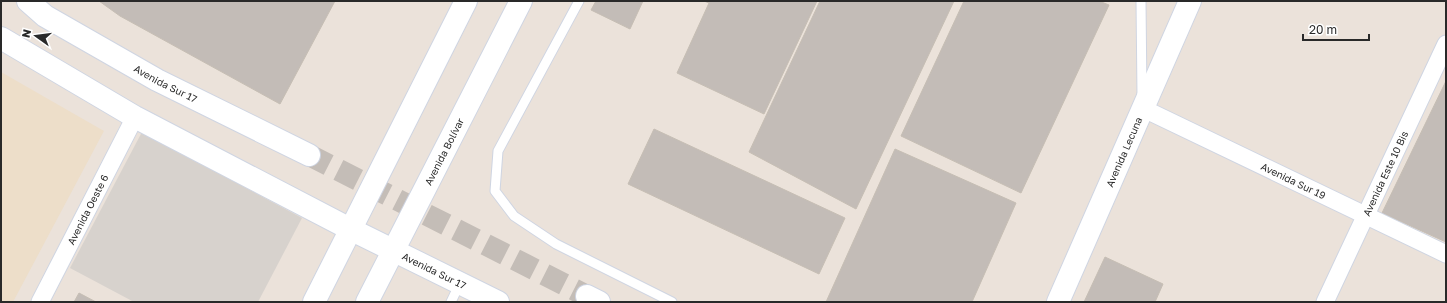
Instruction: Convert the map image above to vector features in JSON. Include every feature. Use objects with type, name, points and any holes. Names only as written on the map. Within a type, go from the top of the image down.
[{"type":"main road","name":"Avenida Sur 17","points":[[28,1],[45,16],[156,80],[309,155]]},
{"type":"main road","points":[[314,302],[466,1]]},
{"type":"main road","name":"Avenida Bolívar","points":[[367,302],[521,1]]},
{"type":"main road","name":"Avenida Lecuna","points":[[1058,302],[1190,1]]},
{"type":"main road","name":"Avenida Sur 17","points":[[1,38],[135,117],[394,251],[456,293],[498,302]]},
{"type":"street","name":"Avenida Este 10 Bis","points":[[1325,302],[1364,216],[1446,44]]},
{"type":"street","name":"Avenida Sur 19","points":[[1142,108],[1364,216],[1446,254]]},
{"type":"street","name":"Avenida Oeste 6","points":[[40,302],[135,117]]},
{"type":"lane","points":[[579,1],[498,151],[495,191],[514,216],[556,244],[672,302]]},
{"type":"lane","points":[[1141,1],[1142,108]]},
{"type":"shaded area","points":[[1,72],[104,131],[13,302],[1,302]]},
{"type":"shaded area","points":[[142,132],[302,218],[258,302],[134,302],[70,268]]},
{"type":"building","points":[[99,1],[335,1],[280,104],[120,16]]},
{"type":"building","points":[[596,1],[643,1],[630,29],[591,10]]},
{"type":"building","points":[[704,1],[817,1],[764,114],[677,73],[709,3]]},
{"type":"building","points":[[820,1],[954,1],[856,209],[749,152]]},
{"type":"building","points":[[964,1],[1099,1],[1109,5],[1021,193],[901,136]]},
{"type":"building","points":[[1446,81],[1446,242],[1382,213]]},
{"type":"building","points":[[654,129],[845,218],[819,274],[628,184]]},
{"type":"building","points":[[895,149],[1016,203],[972,302],[826,302]]},
{"type":"building","points":[[1105,257],[1163,284],[1155,302],[1084,302]]},
{"type":"building","points":[[79,293],[96,302],[74,302]]},
{"type":"tunnel","points":[[309,155],[587,296]]}]
